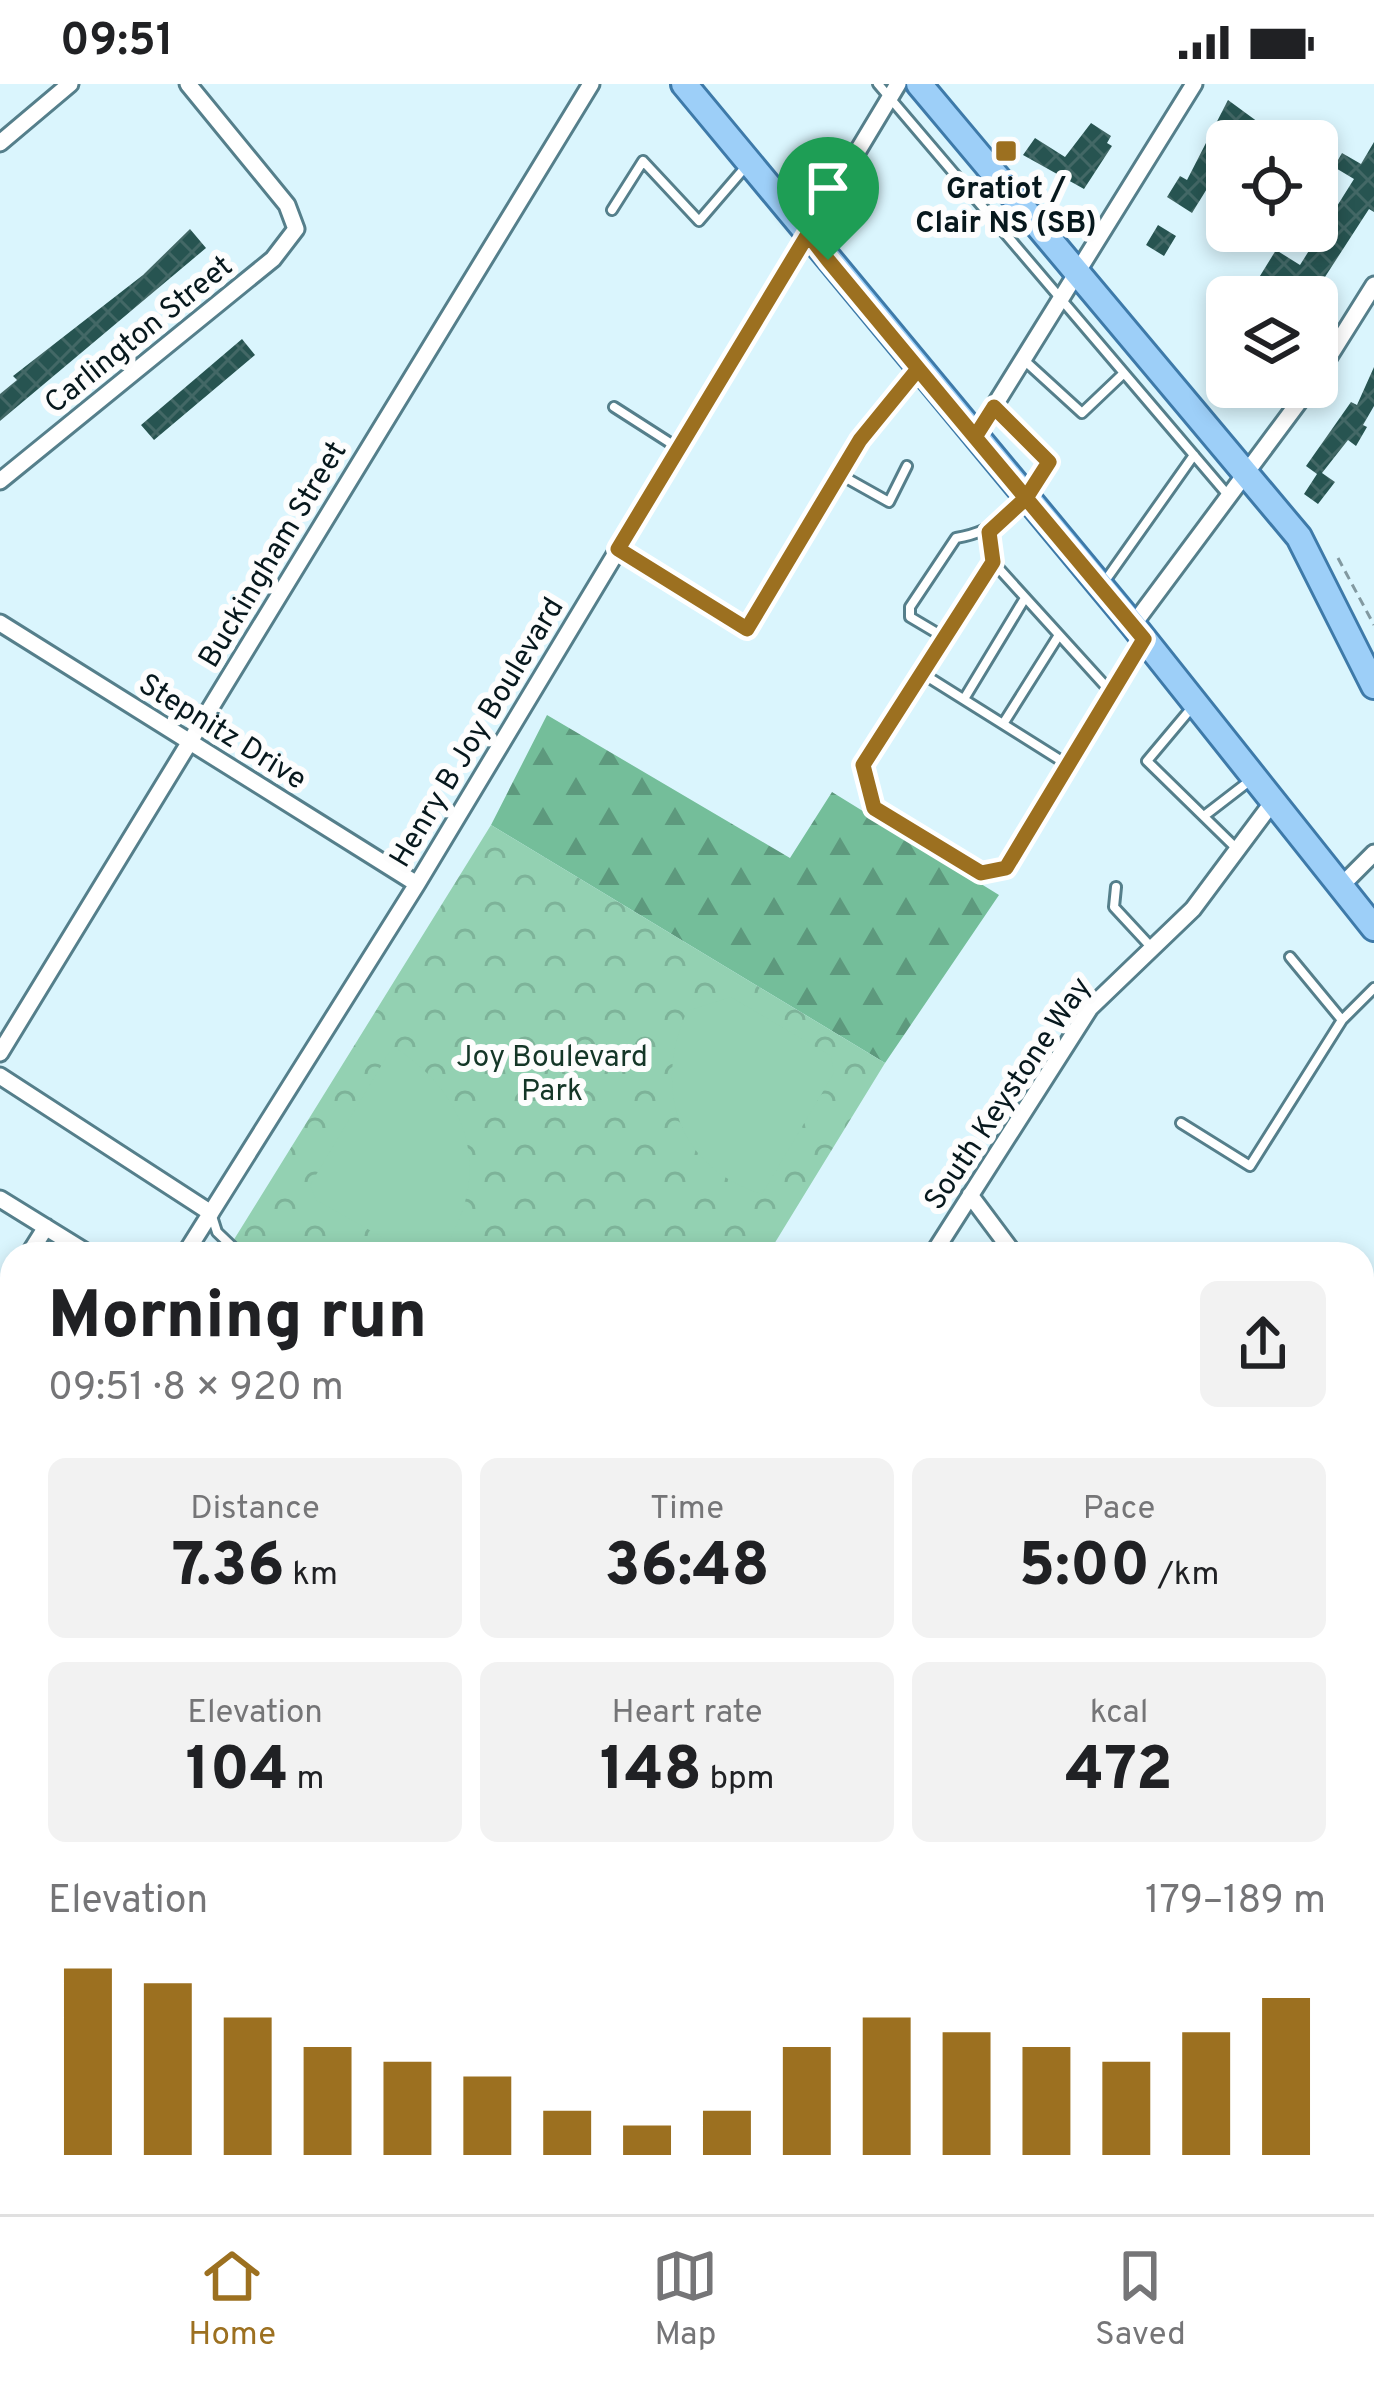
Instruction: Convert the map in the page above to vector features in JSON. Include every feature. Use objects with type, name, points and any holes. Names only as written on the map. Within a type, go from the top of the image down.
[{"type":"main road","points":[[684,84],[1138,632],[1374,928]]},
{"type":"main road","points":[[919,84],[1246,472],[1323,575],[1374,686]]},
{"type":"street","points":[[0,143],[70,84]]},
{"type":"street","name":"Carlington Street","points":[[0,481],[273,259],[296,229],[188,84]]},
{"type":"street","name":"Buckingham Street","points":[[0,1053],[591,84]]},
{"type":"street","points":[[975,437],[1194,84]]},
{"type":"street","name":"Henry B Joy Boulevard","points":[[193,1242],[417,884],[894,91]]},
{"type":"street","points":[[1338,342],[1374,285]]},
{"type":"street","points":[[1138,632],[1228,495],[1294,408]]},
{"type":"street","name":"Stepnitz Drive","points":[[0,623],[417,884]]},
{"type":"street","name":"South Keystone Way","points":[[941,1242],[1090,1008],[1193,910],[1272,803]]},
{"type":"street","points":[[1341,886],[1374,853]]},
{"type":"street","points":[[0,1076],[211,1213]]},
{"type":"street","points":[[970,1196],[1005,1242]]},
{"type":"street","points":[[0,1199],[70,1242]]},
{"type":"street","points":[[37,1242],[46,1227]]},
{"type":"lane","points":[[878,84],[894,91],[1060,298],[1228,495]]},
{"type":"lane","points":[[612,210],[643,161],[699,221],[749,163]]},
{"type":"lane","points":[[1023,359],[1082,413],[1124,373]]},
{"type":"lane","points":[[618,549],[747,629],[839,474],[918,369]]},
{"type":"lane","points":[[614,407],[678,448]]},
{"type":"lane","points":[[942,636],[910,617],[910,607],[956,538],[989,532],[1026,498],[1049,462],[994,407]]},
{"type":"lane","points":[[1101,587],[1194,455]]},
{"type":"lane","points":[[839,474],[889,502],[908,466]]},
{"type":"lane","points":[[989,532],[993,562],[1110,692]]},
{"type":"lane","points":[[993,562],[863,765],[874,808],[981,873],[1006,868],[1110,692],[1138,632]]},
{"type":"lane","points":[[964,700],[1025,598]]},
{"type":"lane","points":[[1003,724],[1059,635]]},
{"type":"lane","points":[[920,672],[1068,765]]},
{"type":"lane","points":[[1195,704],[1147,761],[1238,850]]},
{"type":"lane","points":[[1204,816],[1253,778]]},
{"type":"lane","points":[[1116,886],[1114,907],[1151,948]]},
{"type":"lane","points":[[1290,957],[1342,1020]]},
{"type":"lane","points":[[1181,1123],[1250,1166],[1342,1020],[1374,988]]},
{"type":"lane","points":[[211,1213],[217,1232],[227,1242]]},
{"type":"path","points":[[1338,558],[1374,625]]},
{"type":"green space","points":[[547,715],[790,858],[832,792],[999,895],[885,1063],[491,825]]},
{"type":"green space","name":"Joy Boulevard Park","points":[[491,825],[885,1063],[775,1242],[232,1242]]},
{"type":"green space","points":[[731,997],[831,1056],[834,1073],[762,1194],[709,1165],[692,1145],[673,1096],[672,1068],[687,1011]]},
{"type":"green space","points":[[393,1046],[420,1066],[456,1113],[470,1166],[467,1194],[447,1242],[391,1242],[316,1200],[310,1185]]},
{"type":"building","points":[[1228,100],[1255,120],[1218,120]]},
{"type":"building","points":[[1091,123],[1111,136],[1107,143],[1112,146],[1084,189],[1023,155],[1035,138],[1065,157]]},
{"type":"building","points":[[1374,142],[1374,212],[1369,209],[1326,276],[1260,276],[1275,252],[1300,265],[1308,252],[1338,252],[1338,204],[1354,179],[1338,169],[1338,160],[1342,153],[1361,164]]},
{"type":"building","points":[[1206,143],[1206,190],[1192,213],[1167,197],[1180,176],[1187,180]]},
{"type":"building","points":[[1158,225],[1176,236],[1164,256],[1146,245]]},
{"type":"building","points":[[190,229],[206,248],[0,421],[0,394],[17,380],[13,376],[143,275]]},
{"type":"building","points":[[242,339],[255,355],[154,440],[141,425]]},
{"type":"building","points":[[1374,367],[1374,406],[1363,425],[1367,427],[1356,446],[1348,440],[1322,473],[1335,482],[1318,504],[1304,494],[1317,474],[1306,466],[1351,402],[1357,405]]},
{"type":"place","name":"Gratiot / Clair NS (SB)","points":[[1006,151]]},
{"type":"route","points":[[828,260],[808,234],[618,549],[747,629],[860,440],[918,369],[1026,498],[989,532],[993,562],[863,765],[874,808],[981,873],[1006,868],[1124,665],[1144,639],[1026,498],[1047,471],[1049,462],[1038,446],[994,407],[975,437],[828,260]]}]
